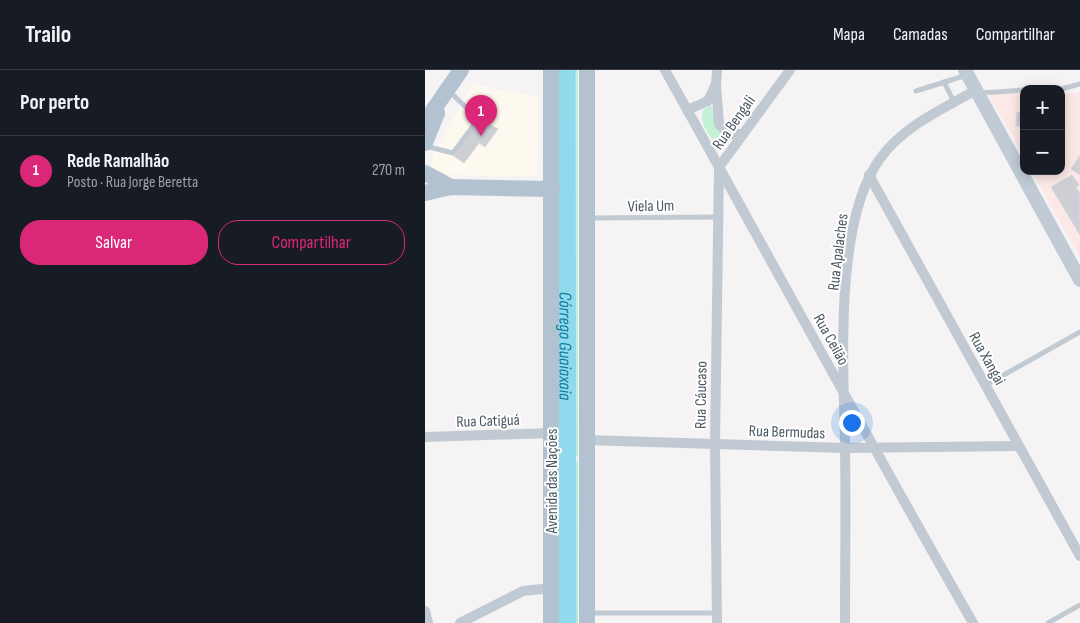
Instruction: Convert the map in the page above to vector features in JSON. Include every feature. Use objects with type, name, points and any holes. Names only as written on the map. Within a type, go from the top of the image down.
[{"type":"main road","points":[[425,128],[461,70]]},
{"type":"main road","points":[[587,70],[587,618]]},
{"type":"main road","points":[[966,72],[1080,280]]},
{"type":"main road","name":"Avenida das Nações","points":[[547,73],[551,190],[551,623]]},
{"type":"main road","points":[[425,122],[446,94]]},
{"type":"main road","points":[[425,145],[446,94]]},
{"type":"main road","points":[[425,173],[451,187]]},
{"type":"main road","points":[[425,193],[451,187],[551,190]]},
{"type":"street","name":"Rua Ceilão","points":[[665,70],[842,387],[873,448],[973,623]]},
{"type":"street","points":[[717,70],[716,85],[719,124],[730,134],[742,134]]},
{"type":"street","name":"Rua Bengali","points":[[719,167],[790,70]]},
{"type":"street","points":[[687,110],[707,102],[716,85]]},
{"type":"street","name":"Rua Apalaches","points":[[845,623],[845,448],[842,387],[850,240],[856,212],[869,175],[889,147],[914,125],[954,102],[977,92]]},
{"type":"street","name":"Rua Cáucaso","points":[[717,618],[715,444],[719,167]]},
{"type":"street","name":"Rua Xangai","points":[[869,175],[1080,556]]},
{"type":"street","name":"Rua Catiguá","points":[[425,437],[552,433]]},
{"type":"street","name":"Rua Bermudas","points":[[586,440],[845,448],[1018,446]]},
{"type":"street","points":[[460,623],[523,591],[551,588]]},
{"type":"street","points":[[425,611],[428,623]]},
{"type":"lane","points":[[916,91],[944,82],[966,72]]},
{"type":"lane","points":[[944,82],[954,102]]},
{"type":"lane","points":[[1065,88],[1080,84]]},
{"type":"lane","points":[[977,92],[1020,90]]},
{"type":"lane","points":[[425,145],[453,154],[475,122],[473,114],[446,94]]},
{"type":"lane","name":"Viela Um","points":[[586,218],[717,217]]},
{"type":"lane","points":[[986,385],[1080,332]]},
{"type":"lane","points":[[1048,623],[1080,605]]},
{"type":"lane","points":[[587,618],[717,618]]},
{"type":"shaded area","points":[[472,84],[538,97],[537,176],[450,175],[434,169],[431,159]]},
{"type":"shaded area","points":[[988,93],[1020,93],[1020,149]]},
{"type":"shaded area","points":[[1065,93],[1080,93],[1080,257],[1034,175],[1065,175]]},
{"type":"green space","points":[[569,70],[578,70],[578,456],[569,456]]},
{"type":"green space","points":[[711,105],[717,128],[733,138],[726,145],[716,142],[705,127],[702,115],[703,110]]},
{"type":"green space","points":[[569,461],[578,461],[578,623],[570,623]]},
{"type":"building","points":[[1017,112],[1020,112],[1020,126],[1016,126]]},
{"type":"building","points":[[480,120],[498,129],[485,147],[479,143],[464,163],[454,156]]},
{"type":"building","points":[[1080,155],[1080,175],[1071,169]]},
{"type":"building","points":[[1072,175],[1079,185],[1076,187],[1080,193],[1080,235],[1051,187]]},
{"type":"waterway","name":"Córrego Guaiaxaia","points":[[565,70],[566,623]]},
{"type":"place","name":"Rede Ramalhão","points":[[481,136]]}]
